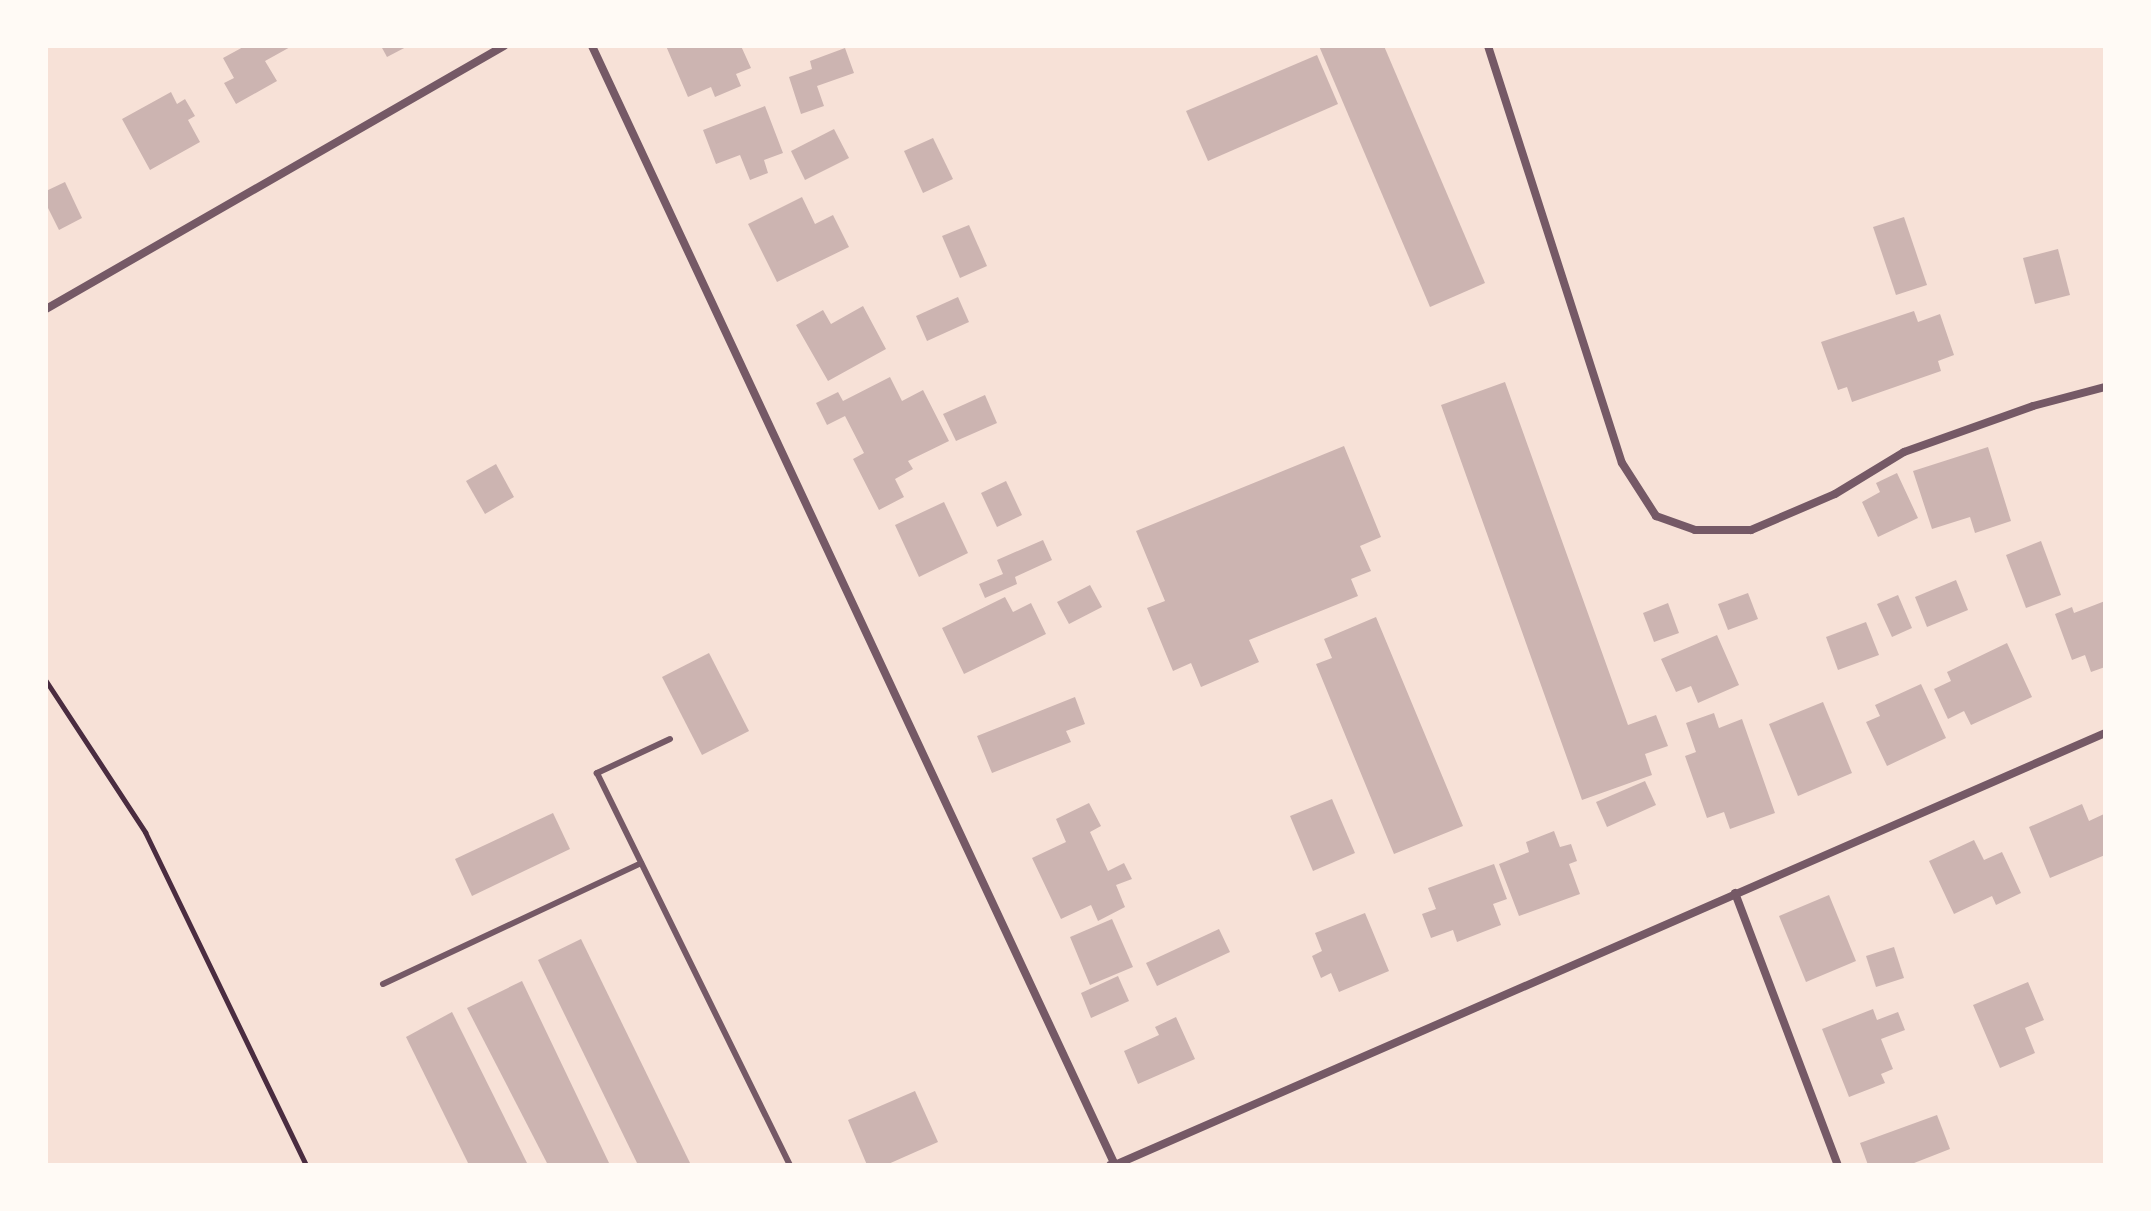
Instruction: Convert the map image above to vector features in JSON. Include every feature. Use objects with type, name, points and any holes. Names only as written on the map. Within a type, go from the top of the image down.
[{"type":"street","points":[[46,309],[504,46]]},
{"type":"street","points":[[592,46],[1113,1164],[2105,733]]},
{"type":"street","points":[[1488,46],[1622,463],[1656,516],[1695,530],[1751,530],[1835,494],[1904,452],[2033,406],[2105,387]]},
{"type":"street","points":[[1735,893],[1838,1165]]},
{"type":"lane","points":[[670,739],[597,773],[790,1165]]},
{"type":"lane","points":[[383,984],[641,863]]},
{"type":"path","points":[[46,681],[145,832],[306,1165]]},
{"type":"building","points":[[245,46],[292,46],[265,61],[277,81],[236,104],[224,83],[234,78],[223,58]]},
{"type":"building","points":[[381,46],[408,46],[387,57]]},
{"type":"building","points":[[666,46],[741,46],[751,68],[736,74],[741,86],[715,97],[711,87],[688,97]]},
{"type":"building","points":[[1319,46],[1384,46],[1485,283],[1430,307]]},
{"type":"building","points":[[845,48],[854,73],[817,86],[824,106],[801,114],[789,77],[812,69],[810,61]]},
{"type":"building","points":[[1317,55],[1338,104],[1208,161],[1186,111]]},
{"type":"building","points":[[171,92],[177,104],[185,99],[195,116],[188,120],[200,142],[150,170],[122,119]]},
{"type":"building","points":[[765,106],[783,153],[764,160],[768,173],[750,180],[740,155],[716,164],[703,130]]},
{"type":"building","points":[[834,129],[849,158],[805,180],[791,151]]},
{"type":"building","points":[[933,138],[953,179],[923,193],[904,151]]},
{"type":"building","points":[[65,182],[82,218],[59,230],[46,204],[46,191]]},
{"type":"building","points":[[802,197],[815,224],[833,215],[849,247],[777,282],[748,224]]},
{"type":"building","points":[[1904,217],[1927,285],[1896,295],[1873,227]]},
{"type":"building","points":[[969,225],[987,266],[960,278],[942,236]]},
{"type":"building","points":[[2058,249],[2070,295],[2035,304],[2023,258]]},
{"type":"building","points":[[958,297],[969,322],[927,341],[916,316]]},
{"type":"building","points":[[863,306],[886,349],[828,381],[796,325],[823,310],[831,324]]},
{"type":"building","points":[[1914,311],[1918,322],[1940,314],[1954,355],[1938,361],[1941,371],[1852,402],[1847,387],[1838,390],[1821,342]]},
{"type":"building","points":[[890,377],[902,401],[923,390],[949,441],[908,461],[913,469],[895,479],[904,497],[879,510],[853,459],[864,453],[845,416],[827,425],[816,403],[838,392],[843,401]]},
{"type":"building","points":[[1505,382],[1628,725],[1656,715],[1668,746],[1645,754],[1652,775],[1582,800],[1441,405]]},
{"type":"building","points":[[985,395],[997,423],[956,441],[943,414]]},
{"type":"building","points":[[1344,446],[1381,537],[1360,546],[1371,571],[1351,579],[1358,596],[1249,640],[1259,662],[1201,687],[1191,663],[1173,671],[1147,608],[1165,601],[1136,531]]},
{"type":"building","points":[[1988,447],[2011,521],[1975,533],[1970,517],[1932,529],[1913,471]]},
{"type":"building","points":[[496,464],[514,497],[485,514],[466,481]]},
{"type":"building","points":[[1897,473],[1918,518],[1878,537],[1862,502],[1880,492],[1876,483]]},
{"type":"building","points":[[1006,481],[1022,515],[997,527],[981,493]]},
{"type":"building","points":[[944,502],[968,553],[919,577],[895,525]]},
{"type":"building","points":[[1043,540],[1052,560],[1015,577],[1017,584],[985,598],[979,584],[1003,574],[997,560]]},
{"type":"building","points":[[2041,541],[2061,595],[2026,608],[2006,555]]},
{"type":"building","points":[[1956,580],[1968,610],[1927,627],[1915,597]]},
{"type":"building","points":[[1090,585],[1102,607],[1069,624],[1057,602]]},
{"type":"building","points":[[1748,593],[1758,619],[1728,630],[1718,604]]},
{"type":"building","points":[[1898,595],[1912,628],[1892,637],[1877,604]]},
{"type":"building","points":[[1005,597],[1013,612],[1031,603],[1046,634],[964,674],[942,628]]},
{"type":"building","points":[[2105,601],[2105,667],[2091,672],[2085,655],[2072,660],[2055,614],[2072,607],[2074,613]]},
{"type":"building","points":[[1668,603],[1679,633],[1654,642],[1643,613]]},
{"type":"building","points":[[1376,617],[1463,826],[1394,854],[1316,664],[1332,658],[1324,639]]},
{"type":"building","points":[[1866,622],[1879,655],[1838,670],[1826,637]]},
{"type":"building","points":[[1717,635],[1739,685],[1698,703],[1691,686],[1676,692],[1661,659]]},
{"type":"building","points":[[2007,643],[2032,697],[1971,725],[1964,711],[1948,719],[1934,689],[1951,681],[1947,672]]},
{"type":"building","points":[[709,653],[749,731],[702,755],[662,677]]},
{"type":"building","points":[[1921,684],[1946,738],[1887,766],[1866,722],[1880,716],[1875,705]]},
{"type":"building","points":[[1075,697],[1085,724],[1066,731],[1071,742],[992,773],[977,736]]},
{"type":"building","points":[[1823,702],[1852,773],[1798,796],[1769,724]]},
{"type":"building","points":[[1714,713],[1719,728],[1742,719],[1775,813],[1730,829],[1724,812],[1707,818],[1685,756],[1696,752],[1686,723]]},
{"type":"building","points":[[1645,781],[1656,805],[1607,827],[1596,802]]},
{"type":"building","points":[[1332,799],[1355,853],[1313,871],[1290,816]]},
{"type":"building","points":[[1089,803],[1101,826],[1090,832],[1108,871],[1124,863],[1132,879],[1116,885],[1125,907],[1098,921],[1091,905],[1061,919],[1032,858],[1066,842],[1056,819]]},
{"type":"building","points":[[2082,804],[2089,821],[2104,814],[2105,855],[2050,878],[2029,827]]},
{"type":"building","points":[[553,813],[570,849],[472,896],[455,859]]},
{"type":"building","points":[[1554,831],[1560,847],[1571,844],[1577,861],[1569,864],[1580,894],[1519,916],[1499,864],[1529,852],[1526,842]]},
{"type":"building","points":[[1974,840],[1984,860],[2002,852],[2021,893],[1996,905],[1992,896],[1954,914],[1929,861]]},
{"type":"building","points":[[1494,864],[1507,899],[1493,904],[1501,925],[1457,942],[1453,930],[1431,938],[1422,914],[1436,909],[1428,888]]},
{"type":"building","points":[[1829,895],[1856,961],[1806,982],[1779,916]]},
{"type":"building","points":[[1365,913],[1389,971],[1339,992],[1331,973],[1321,978],[1312,956],[1322,951],[1315,933]]},
{"type":"building","points":[[1112,919],[1133,967],[1090,985],[1070,937]]},
{"type":"building","points":[[1219,929],[1230,952],[1157,986],[1146,963]]},
{"type":"building","points":[[581,939],[691,1165],[638,1165],[538,960]]},
{"type":"building","points":[[1894,947],[1904,978],[1876,987],[1866,956]]},
{"type":"building","points":[[1118,976],[1129,1001],[1091,1018],[1081,993]]},
{"type":"building","points":[[522,981],[610,1165],[548,1165],[467,1008]]},
{"type":"building","points":[[2028,982],[2044,1020],[2025,1028],[2035,1053],[2000,1068],[1973,1005]]},
{"type":"building","points":[[1873,1009],[1877,1020],[1898,1012],[1905,1030],[1881,1039],[1893,1069],[1881,1074],[1885,1083],[1849,1097],[1822,1029]]},
{"type":"building","points":[[452,1012],[528,1165],[469,1165],[406,1037]]},
{"type":"building","points":[[1176,1017],[1195,1059],[1138,1084],[1124,1051],[1159,1035],[1155,1027]]},
{"type":"building","points":[[915,1091],[938,1142],[886,1165],[867,1165],[848,1120]]},
{"type":"building","points":[[1937,1115],[1950,1149],[1909,1165],[1868,1165],[1860,1143]]}]
